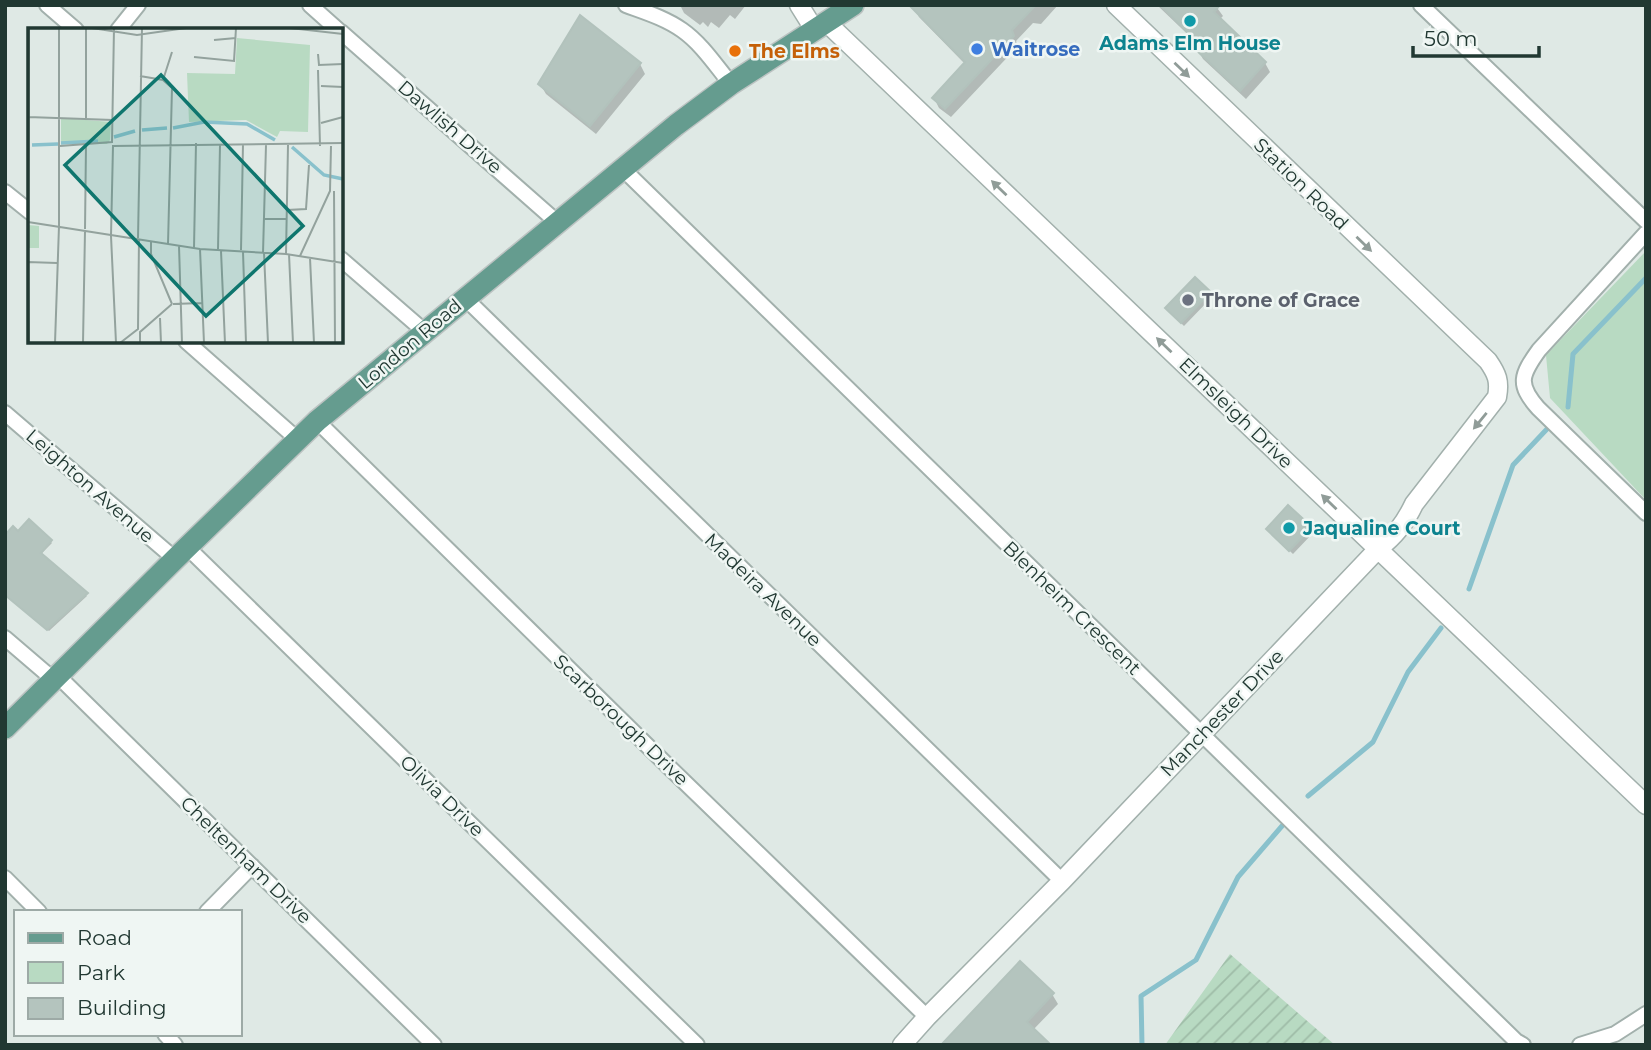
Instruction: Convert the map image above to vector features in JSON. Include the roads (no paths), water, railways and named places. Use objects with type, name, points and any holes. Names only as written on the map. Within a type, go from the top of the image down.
[{"type":"main road","name":"London Road","points":[[5,729],[317,421],[676,125],[731,84],[853,5]]},
{"type":"street","points":[[47,5],[74,28]]},
{"type":"street","points":[[120,28],[138,5]]},
{"type":"street","name":"Dawlish Drive","points":[[310,5],[337,28]]},
{"type":"street","points":[[626,5],[662,18],[682,30],[700,46],[731,84]]},
{"type":"street","name":"Elmsleigh Drive","points":[[799,5],[1646,805]]},
{"type":"street","name":"Station Road","points":[[1116,5],[1488,361]]},
{"type":"street","points":[[1421,5],[1646,221]]},
{"type":"street","name":"Dawlish Drive","points":[[343,34],[558,223]]},
{"type":"street","name":"Blenheim Crescent","points":[[623,169],[1523,1045]]},
{"type":"street","points":[[5,192],[28,210]]},
{"type":"street","points":[[1646,233],[1529,364],[1523,380],[1525,394],[1646,513]]},
{"type":"street","points":[[343,261],[424,331]]},
{"type":"street","name":"Madeira Avenue","points":[[465,298],[1062,881]]},
{"type":"street","points":[[188,343],[297,439]]},
{"type":"street","name":"Manchester Drive","points":[[902,1045],[1378,549],[1393,538],[1414,504],[1497,397],[1497,374],[1488,361]]},
{"type":"street","name":"Leighton Avenue","points":[[5,414],[181,553]]},
{"type":"street","name":"Scarborough Drive","points":[[317,421],[927,1017]]},
{"type":"street","name":"Olivia Drive","points":[[181,553],[697,1045]]},
{"type":"street","name":"Cheltenham Drive","points":[[5,638],[56,678],[434,1045]]},
{"type":"street","points":[[209,910],[252,866]]},
{"type":"street","points":[[5,878],[37,910]]},
{"type":"street","points":[[1580,1045],[1617,1039],[1646,1014]]},
{"type":"waterway","points":[[1568,407],[1573,354],[1646,278]]},
{"type":"waterway","points":[[1469,589],[1513,465],[1547,429]]},
{"type":"waterway","points":[[1308,796],[1373,742],[1408,672],[1441,628]]},
{"type":"waterway","points":[[1142,1045],[1141,996],[1196,960],[1238,877],[1282,826]]},
{"type":"place","name":"Adams Elm House","points":[[1190,21]]},
{"type":"place","name":"Waitrose","points":[[977,49]]},
{"type":"place","name":"The Elms","points":[[735,51]]},
{"type":"place","name":"Throne of Grace","points":[[1188,300]]},
{"type":"place","name":"Jaqualine Court","points":[[1289,528]]}]
